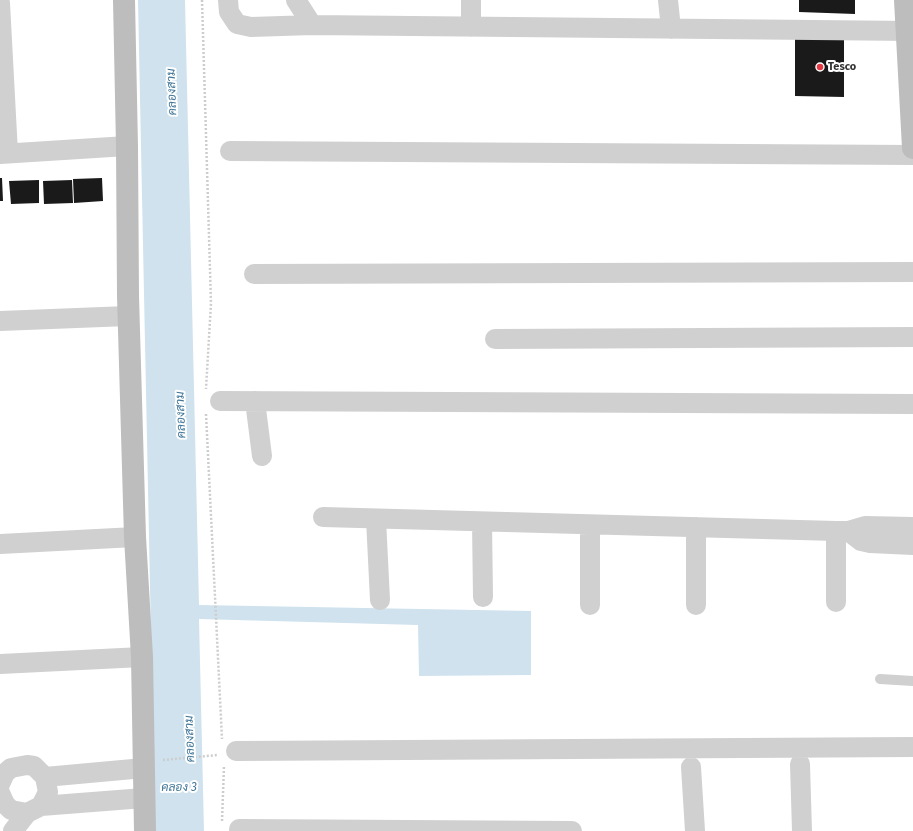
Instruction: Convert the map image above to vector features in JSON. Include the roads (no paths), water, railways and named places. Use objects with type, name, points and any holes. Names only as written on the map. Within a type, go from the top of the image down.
[{"type":"street","points":[[124,0],[128,316],[135,537],[142,657],[152,764],[144,798],[145,831]]},
{"type":"street","points":[[228,0],[229,12],[237,24],[251,27],[312,25],[910,31]]},
{"type":"street","points":[[296,0],[312,25]]},
{"type":"street","points":[[471,0],[471,27]]},
{"type":"street","points":[[668,0],[671,29]]},
{"type":"street","points":[[905,0],[910,31],[913,148]]},
{"type":"street","points":[[0,3],[4,153],[127,146]]},
{"type":"street","points":[[230,151],[913,155]]},
{"type":"street","points":[[254,274],[913,272]]},
{"type":"street","points":[[0,321],[128,316]]},
{"type":"street","points":[[495,339],[913,337]]},
{"type":"street","points":[[210,399],[255,401],[913,404]]},
{"type":"street","points":[[255,401],[262,456]]},
{"type":"street","points":[[323,517],[842,531],[865,526],[913,527]]},
{"type":"street","points":[[376,519],[380,600]]},
{"type":"street","points":[[482,522],[483,597]]},
{"type":"street","points":[[590,524],[590,605]]},
{"type":"street","points":[[696,527],[696,605]]},
{"type":"street","points":[[842,531],[861,541],[870,543],[913,545]]},
{"type":"street","points":[[836,602],[842,531]]},
{"type":"street","points":[[0,544],[135,537]]},
{"type":"street","points":[[0,664],[142,657]]},
{"type":"street","points":[[226,753],[913,747]]},
{"type":"street","points":[[0,784],[5,773],[11,768],[10,764],[34,766],[45,777],[48,792],[34,810],[13,831]]},
{"type":"street","points":[[45,777],[152,764]]},
{"type":"street","points":[[800,764],[802,831]]},
{"type":"street","points":[[691,767],[695,831]]},
{"type":"street","points":[[0,793],[5,804],[11,810],[34,810],[144,798]]},
{"type":"street","points":[[231,826],[572,831]]},
{"type":"lane","points":[[880,679],[913,682]]},
{"type":"water","name":"คลอง 3","points":[[138,0],[185,0],[199,605],[531,611],[531,675],[419,676],[418,625],[199,619],[204,831],[155,831]]},
{"type":"place","name":"Tesco","points":[[820,67]]},
{"type":"water label","name":"คลองสาม","points":[[172,92]]},
{"type":"water label","name":"คลองสาม","points":[[181,415]]},
{"type":"water label","name":"คลองสาม","points":[[190,739]]}]
